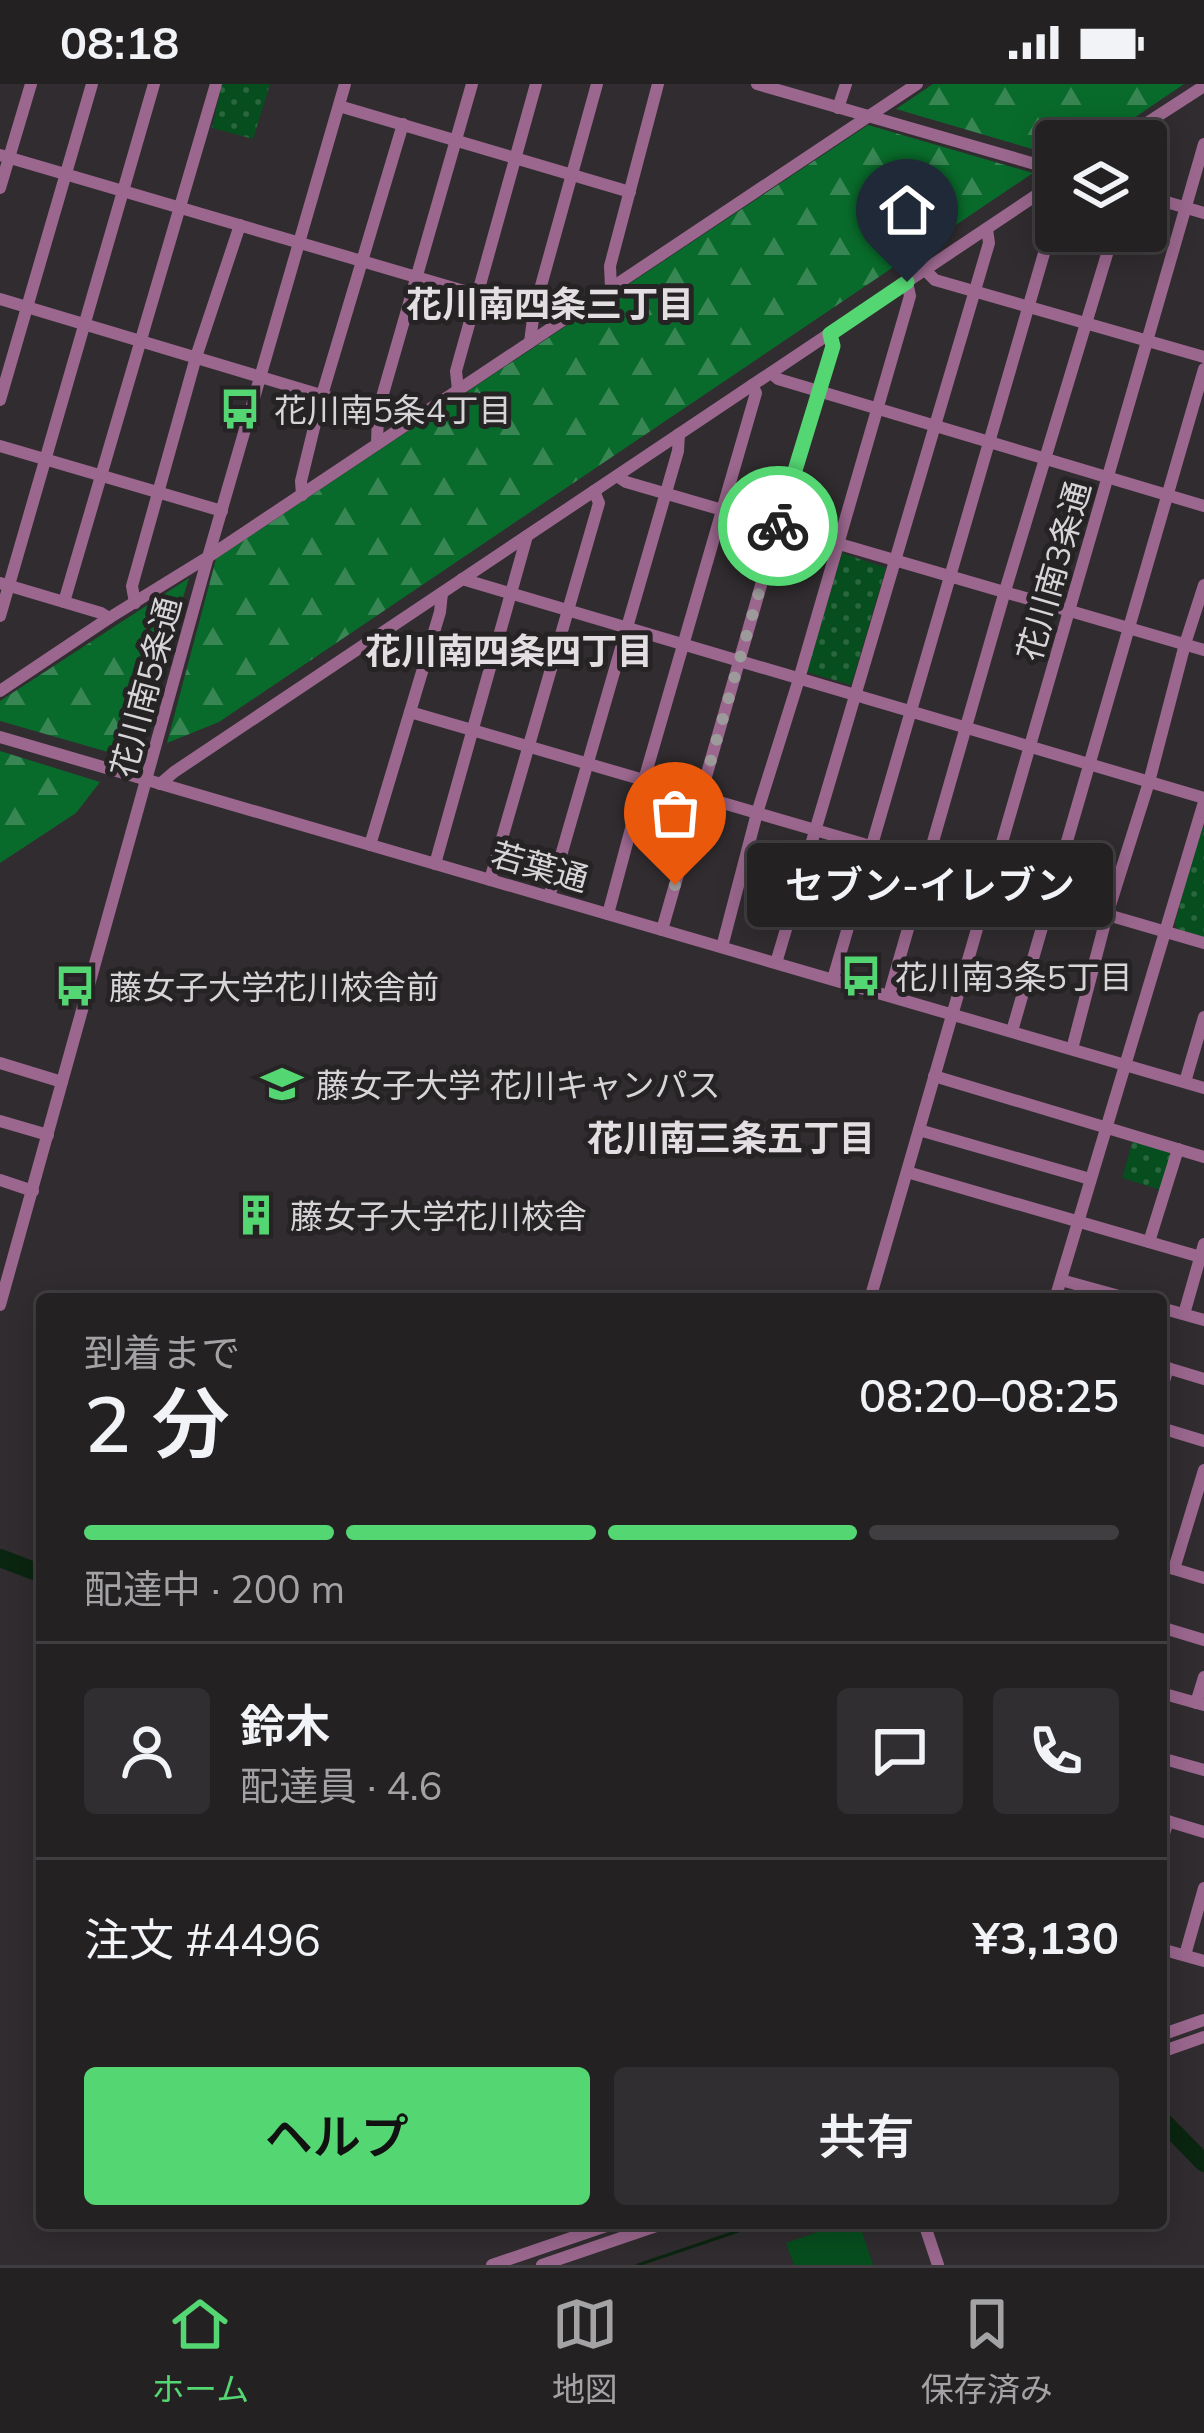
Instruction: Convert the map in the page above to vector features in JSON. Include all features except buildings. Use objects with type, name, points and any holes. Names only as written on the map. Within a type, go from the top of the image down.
[{"type":"street","points":[[0,188],[4,156],[31,84]]},
{"type":"street","points":[[0,400],[92,84]]},
{"type":"street","points":[[0,616],[4,585],[154,84]]},
{"type":"street","points":[[64,602],[216,84]]},
{"type":"street","name":"花川南5条通","points":[[0,1305],[62,1082],[154,783],[208,557],[345,84]]},
{"type":"street","points":[[377,444],[378,411],[472,84]]},
{"type":"street","points":[[458,390],[456,371],[536,84]]},
{"type":"street","points":[[530,342],[534,310],[597,84]]},
{"type":"street","points":[[611,288],[610,266],[658,84]]},
{"type":"street","points":[[758,84],[1035,164]]},
{"type":"street","points":[[838,108],[846,84]]},
{"type":"street","points":[[0,692],[915,85]]},
{"type":"street","points":[[1151,120],[1204,86]]},
{"type":"street","points":[[339,106],[630,192]]},
{"type":"street","points":[[302,495],[301,481],[322,394],[403,124]]},
{"type":"street","name":"花川南3条通","points":[[872,1293],[1204,144]]},
{"type":"street","points":[[4,156],[563,320]]},
{"type":"street","points":[[154,783],[1035,196]]},
{"type":"street","points":[[1167,202],[1204,213]]},
{"type":"street","points":[[134,602],[132,586],[196,357],[240,225]]},
{"type":"street","points":[[776,963],[989,242],[987,229]]},
{"type":"street","points":[[833,979],[1045,252]]},
{"type":"street","points":[[889,995],[1108,252]]},
{"type":"street","points":[[925,270],[935,280],[1204,357]]},
{"type":"street","points":[[722,947],[910,296],[907,282]]},
{"type":"street","points":[[0,299],[411,422]]},
{"type":"street","points":[[662,930],[833,346],[830,334]]},
{"type":"street","points":[[1012,1031],[1204,369]]},
{"type":"street","points":[[771,373],[778,380],[1204,506]]},
{"type":"street","points":[[608,914],[756,393],[752,385]]},
{"type":"street","points":[[548,897],[680,434]]},
{"type":"street","points":[[0,446],[222,511]]},
{"type":"street","points":[[617,476],[1204,650]]},
{"type":"street","points":[[490,880],[599,502],[594,491]]},
{"type":"street","points":[[435,864],[527,536]]},
{"type":"street","points":[[463,579],[1204,800],[1057,1293]]},
{"type":"street","points":[[4,585],[109,618]]},
{"type":"street","points":[[1072,1049],[1204,585]]},
{"type":"street","points":[[370,845],[442,593]]},
{"type":"street","points":[[410,712],[1204,944]]},
{"type":"street","name":"若葉通","points":[[0,737],[1204,1088]]},
{"type":"street","points":[[1185,1082],[1204,1017]]},
{"type":"street","points":[[0,1063],[62,1082]]},
{"type":"street","points":[[934,1076],[1204,1157]]},
{"type":"street","points":[[0,1121],[48,1135]]},
{"type":"street","points":[[919,1130],[1090,1179]]},
{"type":"street","points":[[1149,1242],[1178,1149]]},
{"type":"street","points":[[907,1172],[1149,1242],[1203,1253],[1184,1314]]},
{"type":"street","points":[[0,1180],[33,1190]]},
{"type":"street","points":[[0,1235],[19,1241]]},
{"type":"street","points":[[1061,1280],[1108,1293]]},
{"type":"street","points":[[1167,1310],[1204,1320]]},
{"type":"street","points":[[1167,1368],[1204,1379]]},
{"type":"street","points":[[1167,1430],[1204,1441]]},
{"type":"street","points":[[1204,1470],[1167,1567],[1204,1578]]},
{"type":"street","points":[[1167,1630],[1204,1640]]},
{"type":"street","points":[[1167,1695],[1200,1704],[1204,1677]]},
{"type":"street","points":[[1167,1760],[1204,1771]]},
{"type":"street","points":[[1167,1821],[1204,1832]]},
{"type":"street","points":[[1185,1955],[1204,1888]]},
{"type":"street","points":[[1167,1950],[1204,1961]]},
{"type":"street","points":[[1167,2033],[1204,2020]]},
{"type":"street","points":[[1167,2050],[1204,2036]]},
{"type":"street","points":[[492,2265],[598,2229]]},
{"type":"street","points":[[542,2265],[647,2229]]},
{"type":"street","points":[[926,2229],[938,2265]]},
{"type":"green space","points":[[222,84],[270,84],[253,139],[212,128]]},
{"type":"green space","points":[[933,84],[1184,84],[1131,120],[1035,120],[1035,150],[896,109]]},
{"type":"green space","points":[[868,125],[1033,173],[219,722],[167,743],[216,559]]},
{"type":"green space","points":[[842,553],[886,568],[851,685],[807,672]]},
{"type":"green space","points":[[189,578],[137,747],[122,756],[0,721],[0,701]]},
{"type":"green space","points":[[0,751],[100,782],[76,813],[0,863]]},
{"type":"green space","points":[[1201,826],[1204,937],[1177,929],[1175,923]]},
{"type":"green space","points":[[1133,1140],[1168,1149],[1171,1155],[1161,1190],[1122,1178]]},
{"type":"green space","points":[[826,2229],[861,2229],[873,2265],[794,2265],[786,2243]]},
{"type":"waterway","points":[[0,1558],[36,1572]]},
{"type":"waterway","points":[[1167,2125],[1204,2163]]},
{"type":"waterway","points":[[638,2265],[744,2229]]},
{"type":"way so far","points":[[675,885],[778,526]]},
{"type":"place","name":"花川南5条4丁目","points":[[240,409]]},
{"type":"place","name":"セブン-イレブン","points":[[675,885]]},
{"type":"place","name":"花川南3条5丁目","points":[[861,976]]},
{"type":"place","name":"藤女子大学花川校舎前","points":[[75,986]]},
{"type":"place","name":"藤女子大学 花川キャンパス","points":[[282,1084]]},
{"type":"place","name":"藤女子大学花川校舎","points":[[256,1215]]},
{"type":"district","name":"花川南四条三丁目","points":[[550,303]]},
{"type":"district","name":"花川南四条四丁目","points":[[509,650]]},
{"type":"district","name":"花川南三条五丁目","points":[[731,1137]]},
{"type":"route","points":[[778,526],[833,346],[830,334],[907,282]]}]
